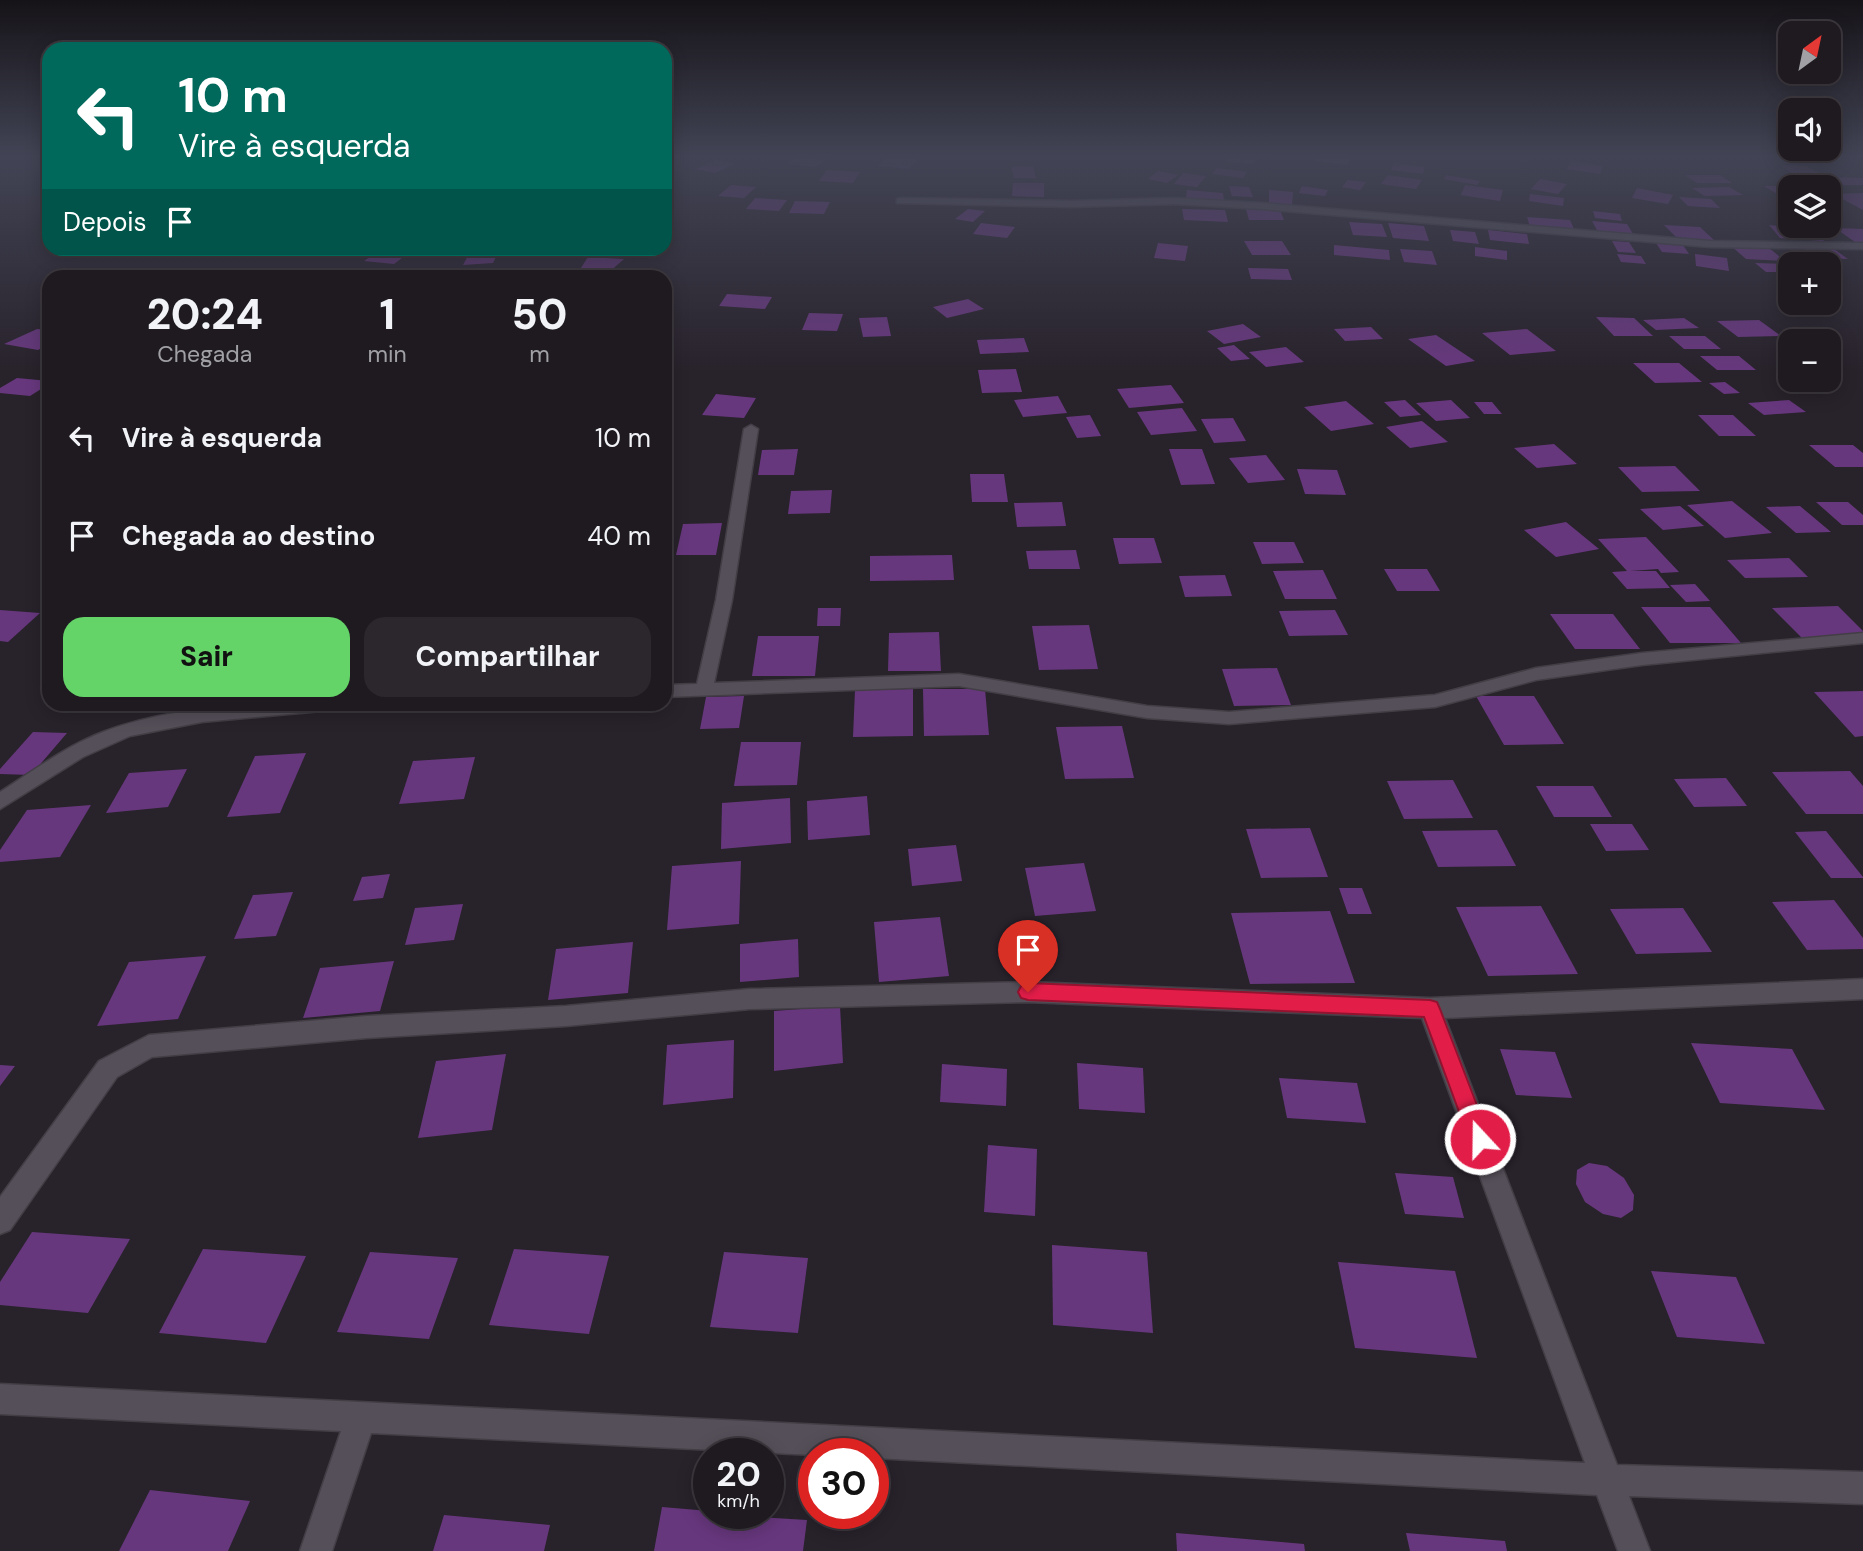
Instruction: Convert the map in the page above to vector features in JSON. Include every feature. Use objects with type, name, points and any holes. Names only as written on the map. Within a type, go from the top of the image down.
[{"type":"street","points":[[1510,227],[1656,240],[1863,246]]},
{"type":"street","points":[[704,690],[724,600],[751,429]]},
{"type":"street","points":[[672,691],[959,680],[1147,712],[1229,718],[1435,701],[1536,674],[1642,659],[1863,638]]},
{"type":"street","points":[[0,802],[79,753],[124,731],[196,717],[259,711]]},
{"type":"street","points":[[0,1220],[108,1069],[149,1046],[367,1027],[566,1016],[750,999],[1028,992],[1430,1009],[1863,989]]},
{"type":"street","points":[[1430,1009],[1634,1551]]},
{"type":"street","points":[[0,1399],[1608,1480],[1863,1488]]},
{"type":"street","points":[[316,1551],[361,1417]]},
{"type":"building","points":[[978,227],[1015,227],[1007,238],[973,234]]},
{"type":"building","points":[[1351,227],[1383,227],[1387,237],[1353,235]]},
{"type":"building","points":[[1389,227],[1424,227],[1429,241],[1393,238]]},
{"type":"building","points":[[1534,227],[1573,227],[1575,231]]},
{"type":"building","points":[[1595,227],[1629,227],[1635,237],[1599,234]]},
{"type":"building","points":[[1666,227],[1700,227],[1716,242],[1679,240]]},
{"type":"building","points":[[1841,228],[1863,229],[1863,243],[1855,242],[1841,232]]},
{"type":"building","points":[[1450,230],[1475,232],[1479,244],[1453,241]]},
{"type":"building","points":[[1488,230],[1527,234],[1529,244],[1490,240]]},
{"type":"building","points":[[1780,238],[1821,238],[1824,241]]},
{"type":"building","points":[[1244,241],[1282,241],[1291,255],[1252,255]]},
{"type":"building","points":[[1612,241],[1629,242],[1636,253],[1618,252]]},
{"type":"building","points":[[1158,243],[1188,246],[1185,261],[1154,258]]},
{"type":"building","points":[[1656,243],[1683,245],[1689,254],[1662,252]]},
{"type":"building","points":[[1334,245],[1389,250],[1390,260],[1334,255]]},
{"type":"building","points":[[1730,245],[1768,247],[1778,255],[1778,261],[1746,259]]},
{"type":"building","points":[[1475,247],[1507,251],[1507,260],[1475,256]]},
{"type":"building","points":[[1400,249],[1432,251],[1437,265],[1404,262]]},
{"type":"building","points":[[1805,249],[1834,249],[1838,252],[1810,252]]},
{"type":"building","points":[[1617,254],[1641,256],[1646,264],[1621,262]]},
{"type":"building","points":[[1695,254],[1727,258],[1729,271],[1696,266]]},
{"type":"building","points":[[371,256],[405,256],[394,264],[364,261]]},
{"type":"building","points":[[468,256],[496,256],[493,263],[463,265]]},
{"type":"building","points":[[588,257],[624,259],[611,270],[580,270]]},
{"type":"building","points":[[1755,263],[1778,264],[1778,272],[1766,272]]},
{"type":"building","points":[[1248,268],[1288,269],[1292,280],[1251,279]]},
{"type":"building","points":[[727,294],[772,297],[765,309],[719,306]]},
{"type":"building","points":[[968,299],[984,309],[947,318],[933,307]]},
{"type":"building","points":[[809,313],[843,314],[837,331],[802,330]]},
{"type":"building","points":[[887,317],[891,336],[863,337],[859,318]]},
{"type":"building","points":[[1596,317],[1634,318],[1653,336],[1614,336]]},
{"type":"building","points":[[1684,318],[1699,328],[1656,330],[1643,320]]},
{"type":"building","points":[[1759,320],[1778,336],[1738,337],[1717,321]]},
{"type":"building","points":[[1243,324],[1261,337],[1224,344],[1207,331]]},
{"type":"building","points":[[1371,327],[1383,339],[1345,341],[1334,329]]},
{"type":"building","points":[[37,329],[42,329],[42,348],[38,350],[4,344]]},
{"type":"building","points":[[1527,329],[1556,351],[1510,355],[1482,333]]},
{"type":"building","points":[[1436,335],[1475,361],[1446,366],[1408,339]]},
{"type":"building","points":[[1669,336],[1705,336],[1721,349],[1684,349]]},
{"type":"building","points":[[1024,338],[1029,352],[980,354],[977,340]]},
{"type":"building","points":[[1234,345],[1250,359],[1231,361],[1217,348]]},
{"type":"building","points":[[1286,347],[1304,362],[1266,367],[1249,352]]},
{"type":"building","points":[[1700,356],[1739,356],[1756,370],[1717,370]]},
{"type":"building","points":[[1633,363],[1679,363],[1702,382],[1655,383]]},
{"type":"building","points":[[1016,369],[1022,392],[982,393],[978,370]]},
{"type":"building","points":[[17,378],[42,380],[42,388],[30,396],[0,393],[0,388]]},
{"type":"building","points":[[1725,382],[1740,393],[1724,394],[1709,383]]},
{"type":"building","points":[[1171,385],[1184,403],[1129,408],[1117,389]]},
{"type":"building","points":[[716,394],[756,398],[744,418],[702,415]]},
{"type":"building","points":[[1058,396],[1067,413],[1023,417],[1014,400]]},
{"type":"building","points":[[1405,400],[1421,415],[1400,417],[1384,402]]},
{"type":"building","points":[[1451,400],[1470,418],[1436,421],[1416,403]]},
{"type":"building","points":[[1789,400],[1806,412],[1764,415],[1748,403]]},
{"type":"building","points":[[1346,401],[1374,424],[1331,431],[1304,407]]},
{"type":"building","points":[[1474,402],[1492,402],[1502,414],[1484,414]]},
{"type":"building","points":[[1182,408],[1197,431],[1151,435],[1137,412]]},
{"type":"building","points":[[1090,415],[1101,436],[1077,438],[1066,417]]},
{"type":"building","points":[[1698,415],[1733,415],[1756,436],[1719,436]]},
{"type":"building","points":[[1233,418],[1246,441],[1214,443],[1201,419]]},
{"type":"building","points":[[1422,421],[1448,442],[1410,448],[1386,427]]},
{"type":"building","points":[[1554,444],[1577,464],[1537,468],[1514,448]]},
{"type":"building","points":[[1809,445],[1853,445],[1863,453],[1863,467],[1835,467]]},
{"type":"building","points":[[798,449],[794,475],[758,475],[762,450]]},
{"type":"building","points":[[1169,449],[1202,449],[1215,484],[1181,485]]},
{"type":"building","points":[[1266,455],[1285,480],[1248,483],[1229,458]]},
{"type":"building","points":[[1675,466],[1700,491],[1642,492],[1618,467]]},
{"type":"building","points":[[1297,469],[1337,470],[1346,495],[1305,494]]},
{"type":"building","points":[[970,474],[1004,474],[1008,502],[972,502]]},
{"type":"building","points":[[832,490],[830,513],[788,514],[791,491]]},
{"type":"building","points":[[1732,501],[1772,533],[1725,538],[1687,505]]},
{"type":"building","points":[[1062,502],[1066,526],[1017,527],[1014,503]]},
{"type":"building","points":[[1816,502],[1848,502],[1863,515],[1863,525],[1842,525]]},
{"type":"building","points":[[1680,506],[1704,526],[1663,530],[1640,509]]},
{"type":"building","points":[[1800,506],[1831,532],[1796,533],[1766,507]]},
{"type":"building","points":[[1566,522],[1599,549],[1556,557],[1524,530]]},
{"type":"building","points":[[722,523],[716,555],[676,555],[683,524]]},
{"type":"building","points":[[1646,537],[1679,572],[1661,573],[1658,569],[1630,571],[1656,571],[1670,588],[1627,589],[1612,572],[1627,571],[1598,539]]},
{"type":"building","points":[[1113,538],[1154,538],[1162,563],[1119,564]]},
{"type":"building","points":[[1253,542],[1294,542],[1304,563],[1262,564]]},
{"type":"building","points":[[1076,550],[1080,569],[1029,569],[1026,551]]},
{"type":"building","points":[[952,555],[954,580],[870,581],[870,556]]},
{"type":"building","points":[[1789,558],[1808,577],[1745,578],[1727,560]]},
{"type":"building","points":[[1384,569],[1427,569],[1440,591],[1397,591]]},
{"type":"building","points":[[1323,570],[1337,599],[1285,599],[1273,571]]},
{"type":"building","points":[[1225,575],[1232,596],[1185,597],[1179,576]]},
{"type":"building","points":[[1695,584],[1710,601],[1686,602],[1670,585]]},
{"type":"building","points":[[1838,606],[1863,631],[1863,637],[1802,638],[1772,608]]},
{"type":"building","points":[[1641,607],[1710,607],[1741,643],[1670,643]]},
{"type":"building","points":[[818,608],[841,608],[840,626],[817,626]]},
{"type":"building","points":[[0,610],[40,613],[8,642],[0,641]]},
{"type":"building","points":[[1335,610],[1348,635],[1289,636],[1279,611]]},
{"type":"building","points":[[1550,614],[1613,614],[1640,649],[1575,649]]},
{"type":"building","points":[[1089,625],[1098,669],[1039,670],[1032,626]]},
{"type":"building","points":[[939,632],[941,671],[888,671],[889,633]]},
{"type":"building","points":[[758,636],[819,636],[815,676],[752,676]]},
{"type":"building","points":[[1277,668],[1291,705],[1234,706],[1222,669]]},
{"type":"building","points":[[913,689],[913,736],[853,737],[855,690]]},
{"type":"building","points":[[923,689],[985,689],[989,735],[924,736]]},
{"type":"building","points":[[1863,691],[1863,736],[1855,737],[1814,692]]},
{"type":"building","points":[[744,696],[739,728],[700,729],[706,697]]},
{"type":"building","points":[[1476,696],[1534,696],[1564,744],[1504,745]]},
{"type":"building","points":[[1122,726],[1134,778],[1065,779],[1056,727]]},
{"type":"building","points":[[33,732],[67,733],[31,775],[0,774],[0,769]]},
{"type":"building","points":[[741,742],[801,742],[797,785],[734,786]]},
{"type":"building","points":[[306,753],[280,813],[227,817],[255,756]]},
{"type":"building","points":[[475,757],[464,799],[399,804],[413,761]]},
{"type":"building","points":[[187,769],[168,807],[106,813],[129,773]]},
{"type":"building","points":[[1850,771],[1863,786],[1863,814],[1806,814],[1772,772]]},
{"type":"building","points":[[1726,778],[1747,806],[1694,807],[1674,779]]},
{"type":"building","points":[[1453,780],[1473,818],[1404,819],[1387,781]]},
{"type":"building","points":[[1536,786],[1593,786],[1612,817],[1554,817]]},
{"type":"building","points":[[867,796],[870,835],[808,840],[807,801]]},
{"type":"building","points":[[790,798],[791,843],[721,849],[722,803]]},
{"type":"building","points":[[91,805],[60,857],[0,862],[0,850],[27,810]]},
{"type":"building","points":[[1590,824],[1632,824],[1649,850],[1606,851]]},
{"type":"building","points":[[1310,828],[1328,877],[1261,878],[1246,829]]},
{"type":"building","points":[[1497,830],[1516,866],[1438,867],[1422,831]]},
{"type":"building","points":[[1826,831],[1863,878],[1831,878],[1795,832]]},
{"type":"building","points":[[956,845],[962,881],[912,886],[908,849]]},
{"type":"building","points":[[741,861],[739,924],[667,930],[672,866]]},
{"type":"building","points":[[1084,863],[1096,911],[1035,916],[1025,868]]},
{"type":"building","points":[[390,874],[383,898],[353,901],[362,877]]},
{"type":"building","points":[[1339,888],[1362,888],[1372,914],[1348,914]]},
{"type":"building","points":[[293,892],[276,936],[234,939],[253,895]]},
{"type":"building","points":[[1834,900],[1863,938],[1863,949],[1807,950],[1772,902]]},
{"type":"building","points":[[463,904],[454,940],[405,945],[415,908]]},
{"type":"building","points":[[1541,906],[1578,974],[1488,976],[1456,907]]},
{"type":"building","points":[[1683,908],[1712,952],[1636,954],[1610,909]]},
{"type":"building","points":[[1330,911],[1355,983],[1250,984],[1231,913]]},
{"type":"building","points":[[940,917],[949,976],[879,982],[874,922]]},
{"type":"building","points":[[798,939],[799,977],[740,982],[740,944]]},
{"type":"building","points":[[633,942],[628,993],[548,1000],[556,949]]},
{"type":"building","points":[[206,956],[178,1019],[97,1026],[129,962]]},
{"type":"building","points":[[394,961],[380,1011],[303,1018],[320,968]]},
{"type":"building","points":[[840,1006],[843,1063],[774,1071],[774,1011]]},
{"type":"building","points":[[734,1040],[733,1098],[663,1105],[667,1045]]},
{"type":"building","points":[[1691,1043],[1792,1049],[1825,1110],[1720,1103]]},
{"type":"building","points":[[1500,1049],[1555,1052],[1572,1098],[1516,1095]]},
{"type":"building","points":[[506,1054],[492,1130],[418,1138],[436,1061]]},
{"type":"building","points":[[1077,1063],[1143,1068],[1145,1113],[1079,1109]]},
{"type":"building","points":[[942,1064],[1007,1069],[1006,1106],[940,1102]]},
{"type":"building","points":[[0,1065],[15,1066],[0,1086]]},
{"type":"building","points":[[1279,1078],[1357,1083],[1366,1123],[1287,1118]]},
{"type":"building","points":[[988,1145],[1037,1149],[1035,1216],[984,1212]]},
{"type":"building","points":[[1589,1163],[1607,1166],[1624,1178],[1634,1195],[1633,1210],[1621,1218],[1603,1214],[1585,1202],[1576,1184],[1577,1170]]},
{"type":"building","points":[[1395,1173],[1453,1177],[1464,1218],[1405,1214]]},
{"type":"building","points":[[32,1232],[130,1239],[88,1313],[0,1305],[0,1282]]},
{"type":"building","points":[[1052,1245],[1147,1252],[1153,1333],[1053,1325]]},
{"type":"building","points":[[203,1249],[306,1256],[266,1343],[159,1333]]},
{"type":"building","points":[[514,1249],[609,1256],[589,1334],[489,1325]]},
{"type":"building","points":[[370,1252],[458,1258],[429,1339],[337,1332]]},
{"type":"building","points":[[724,1252],[808,1258],[798,1333],[710,1327]]},
{"type":"building","points":[[1338,1262],[1455,1271],[1477,1358],[1355,1348]]},
{"type":"building","points":[[1651,1271],[1736,1277],[1765,1344],[1677,1337]]},
{"type":"building","points":[[150,1490],[250,1501],[228,1551],[119,1551]]},
{"type":"building","points":[[662,1507],[693,1510],[693,1529],[784,1529],[784,1519],[798,1519],[798,1529],[806,1529],[803,1551],[654,1551]]},
{"type":"building","points":[[444,1515],[550,1525],[544,1551],[433,1551]]},
{"type":"building","points":[[1176,1533],[1304,1544],[1305,1551],[1177,1551]]},
{"type":"building","points":[[1406,1533],[1505,1541],[1507,1551],[1410,1551]]},
{"type":"route","points":[[1028,992],[1430,1009],[1480,1139]]}]
